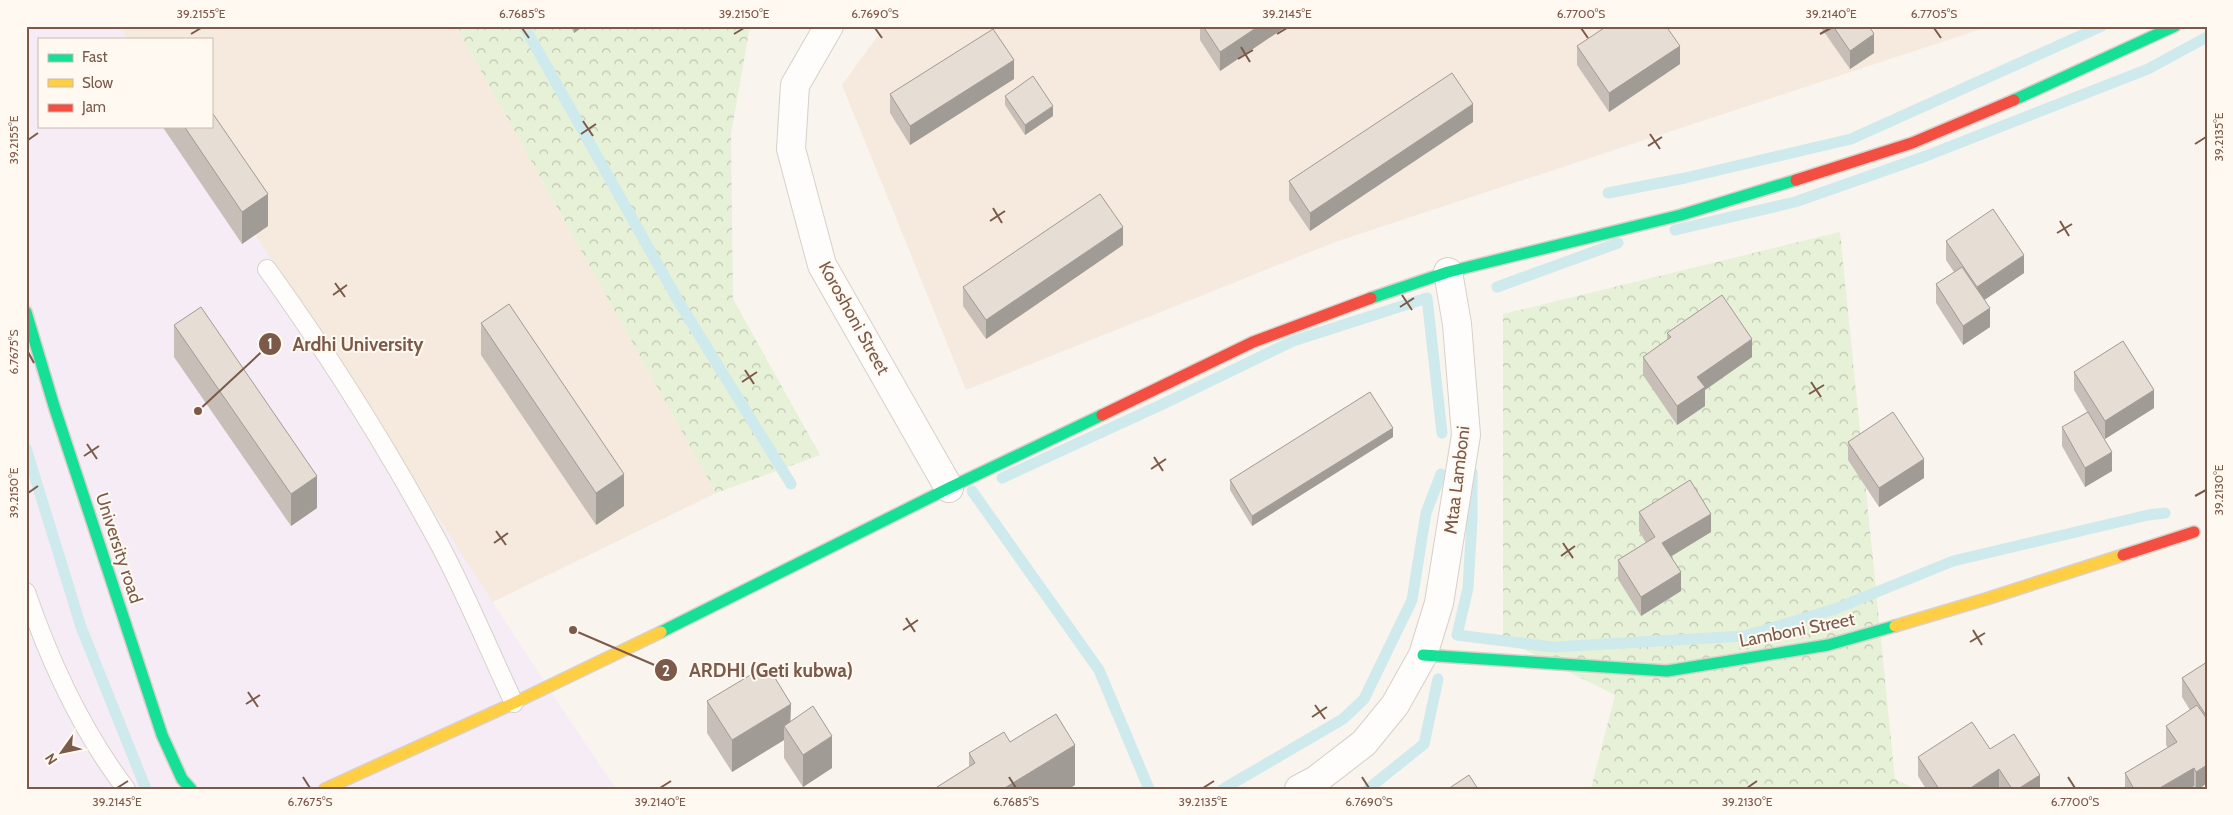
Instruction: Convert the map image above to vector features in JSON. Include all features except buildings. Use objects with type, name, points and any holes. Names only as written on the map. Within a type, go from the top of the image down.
[{"type":"street","name":"Koroshoni Street","points":[[830,26],[795,85],[790,149],[822,265],[949,488]]},
{"type":"street","points":[[325,789],[514,703],[678,624],[949,488],[1252,342],[1349,305],[1448,272],[1681,215],[1912,143],[2063,79],[2175,26]]},
{"type":"street","name":"Mtaa Lamboni","points":[[1300,789],[1316,780],[1364,743],[1395,704],[1423,655],[1439,603],[1466,435],[1458,324],[1448,272]]},
{"type":"street","name":"University road","points":[[26,312],[57,415],[162,735],[182,779],[191,789]]},
{"type":"street","name":"Lamboni Street","points":[[1423,655],[1667,671],[1743,659],[1828,645],[1986,599],[2194,532]]},
{"type":"lane","points":[[267,269],[355,401],[406,485],[442,550],[514,703]]},
{"type":"lane","points":[[26,592],[40,634],[88,733],[126,789]]},
{"type":"shaded area","points":[[26,26],[120,26],[127,38],[38,38],[38,128],[186,128],[553,695],[616,789],[26,789]]},
{"type":"shaded area","points":[[30,26],[456,26],[716,493],[339,677],[211,128],[212,38],[38,38]]},
{"type":"shaded area","points":[[885,26],[1990,26],[1335,242],[966,390],[842,85]]},
{"type":"green space","points":[[456,26],[750,26],[731,134],[733,299],[820,455],[716,493]]},
{"type":"green space","points":[[1840,232],[1895,779],[1916,789],[1591,789],[1615,695],[1503,639],[1503,314]]},
{"type":"waterway","points":[[524,26],[680,304],[791,484]]},
{"type":"waterway","points":[[1608,193],[1685,178],[1851,139],[2102,26]]},
{"type":"waterway","points":[[1675,230],[1795,202],[1926,156],[2148,69],[2207,37]]},
{"type":"waterway","points":[[1497,287],[1618,243]]},
{"type":"waterway","points":[[1002,478],[1163,404],[1293,341],[1427,298],[1442,433]]},
{"type":"waterway","points":[[26,448],[81,627],[146,789]]},
{"type":"waterway","points":[[1472,472],[1472,519],[1468,588],[1457,635],[1553,647],[1745,636],[1835,609],[1953,561],[2148,515],[2165,513]]},
{"type":"waterway","points":[[1223,789],[1343,719],[1364,699],[1412,600],[1426,513],[1441,474]]},
{"type":"waterway","points":[[972,491],[1099,670],[1149,789]]},
{"type":"waterway","points":[[1368,789],[1424,744],[1438,679]]},
{"type":"traffic: fast","points":[[2014,100],[2175,26]]},
{"type":"traffic: fast","points":[[1371,298],[1448,272],[1681,215],[1796,180]]},
{"type":"traffic: fast","points":[[26,312],[54,406],[162,735],[182,779],[191,789]]},
{"type":"traffic: fast","points":[[661,632],[949,488],[1102,415]]},
{"type":"traffic: fast","points":[[1423,655],[1667,671],[1828,645],[1895,626]]},
{"type":"traffic: slow","points":[[1895,626],[2123,555]]},
{"type":"traffic: slow","points":[[325,789],[514,703],[661,632]]},
{"type":"traffic: jam","points":[[1796,180],[1912,143],[2014,100]]},
{"type":"traffic: jam","points":[[1102,415],[1253,342],[1371,298]]},
{"type":"traffic: jam","points":[[2123,555],[2194,532]]},
{"type":"place","name":"Ardhi University","points":[[198,411]]},
{"type":"place","name":"ARDHI (Geti kubwa)","points":[[573,630]]}]
